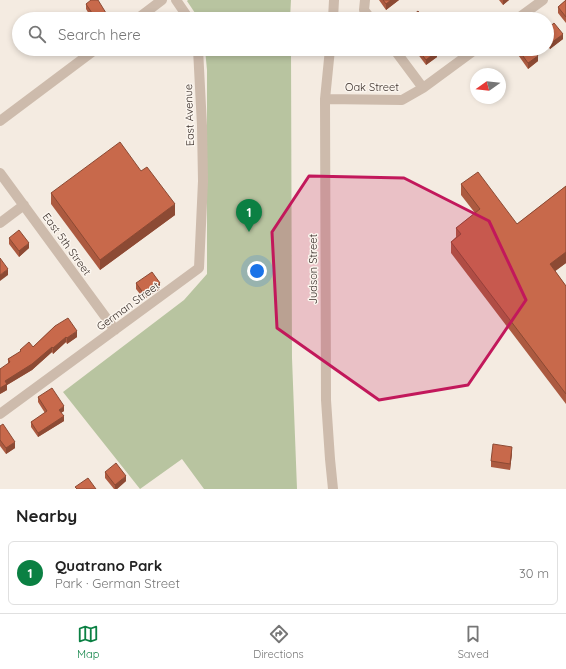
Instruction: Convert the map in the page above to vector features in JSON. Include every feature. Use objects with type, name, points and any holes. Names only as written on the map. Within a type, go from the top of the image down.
[{"type":"street","points":[[146,12],[162,0]]},
{"type":"street","points":[[176,0],[184,12]]},
{"type":"street","points":[[333,12],[334,0]]},
{"type":"street","points":[[365,0],[364,10],[366,12]]},
{"type":"street","points":[[527,12],[543,0]]},
{"type":"street","points":[[0,120],[87,56]]},
{"type":"street","name":"East Avenue","points":[[198,56],[203,181]]},
{"type":"street","name":"Judson Street","points":[[329,56],[325,99],[326,400],[333,489]]},
{"type":"street","points":[[399,56],[423,88]]},
{"type":"street","name":"Oak Street","points":[[325,99],[402,100],[423,88],[466,56]]},
{"type":"street","name":"East 5th Street","points":[[0,173],[115,330]]},
{"type":"street","name":"German Street","points":[[0,414],[199,268],[203,181]]},
{"type":"street","points":[[0,223],[24,205]]},
{"type":"highlighted area","points":[[309,176],[404,178],[489,221],[526,300],[468,385],[379,400],[277,328],[272,232]]},
{"type":"green space","points":[[291,0],[290,12],[194,12],[187,1]]},
{"type":"green space","points":[[206,56],[291,56],[292,358],[297,489],[204,489],[182,459],[140,489],[63,392],[184,300],[207,274],[207,70]]},
{"type":"building","points":[[91,0],[98,0],[105,12],[91,12],[86,4]]},
{"type":"building","points":[[383,0],[391,0],[386,4]]},
{"type":"building","points":[[566,0],[566,17],[558,7]]},
{"type":"building","points":[[554,23],[563,34],[554,41]]},
{"type":"building","points":[[423,56],[431,56],[426,60]]},
{"type":"building","points":[[523,56],[538,56],[528,63]]},
{"type":"building","points":[[120,142],[141,171],[147,167],[175,204],[100,260],[51,193]]},
{"type":"building","points":[[478,172],[517,224],[566,186],[566,252],[550,264],[566,286],[566,394],[451,242],[461,234],[456,228],[480,209],[461,184]]},
{"type":"building","points":[[19,230],[29,243],[19,251],[9,238]]},
{"type":"building","points":[[0,258],[8,269],[0,275]]},
{"type":"building","points":[[152,272],[160,283],[144,294],[136,283]]},
{"type":"building","points":[[68,318],[77,331],[67,338],[66,337],[53,348],[52,347],[32,364],[5,381],[7,384],[0,388],[0,369],[10,362],[8,359],[21,351],[20,350],[29,342],[33,347],[55,326]]},
{"type":"building","points":[[52,388],[64,406],[59,410],[64,416],[38,433],[31,422],[47,411],[38,397]]},
{"type":"building","points":[[3,424],[15,442],[6,448],[0,440],[0,426]]},
{"type":"building","points":[[493,444],[512,447],[510,464],[491,461]]},
{"type":"building","points":[[116,463],[126,476],[115,485],[105,472]]},
{"type":"building","points":[[88,478],[96,489],[77,489],[75,487]]},
{"type":"place","name":"Quatrano Park","points":[[249,232]]}]
